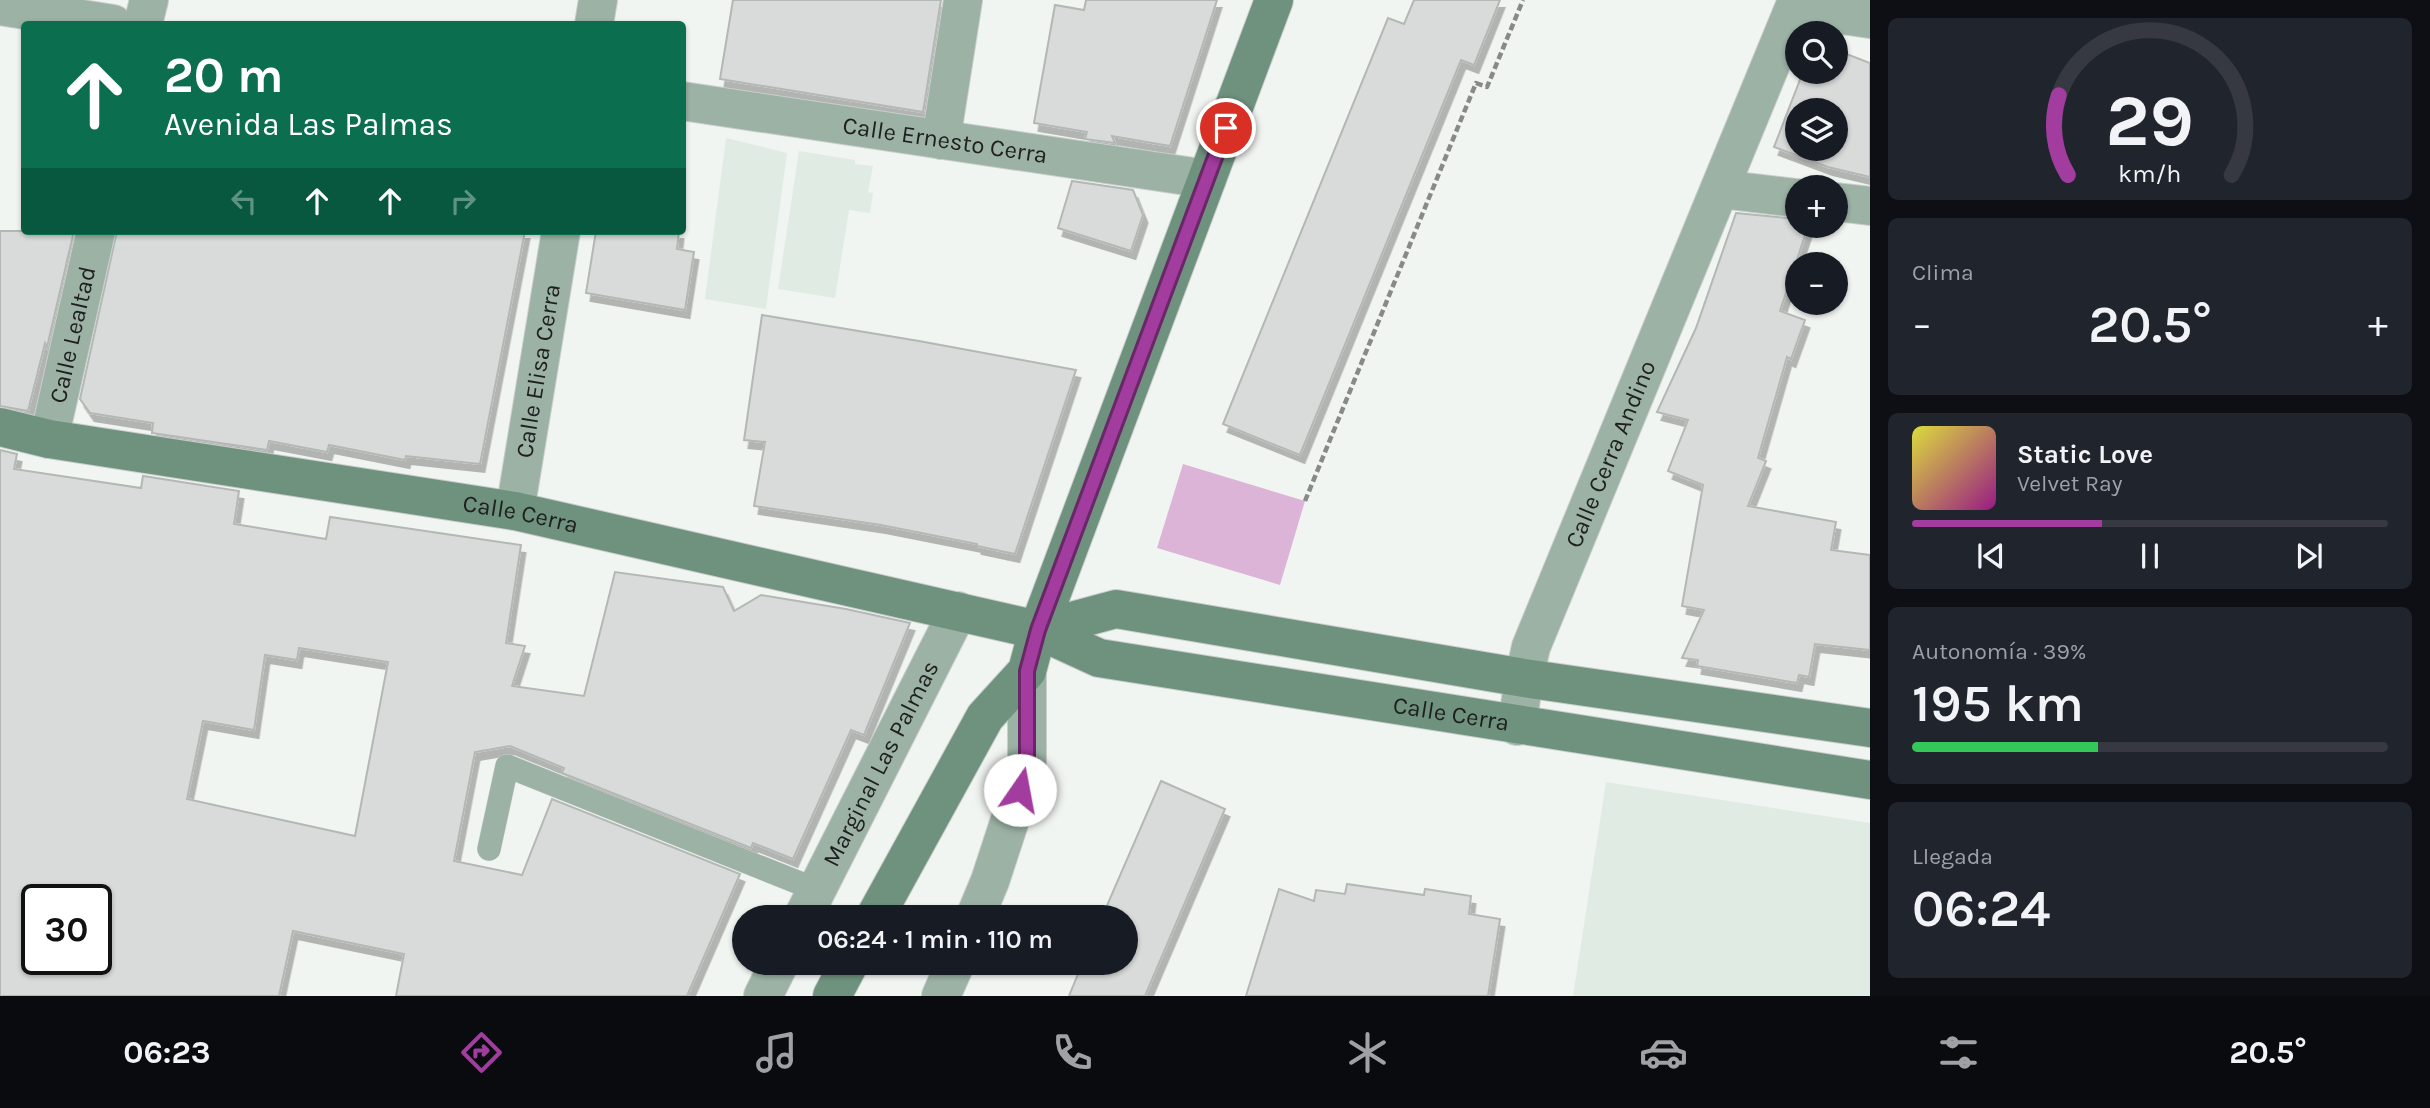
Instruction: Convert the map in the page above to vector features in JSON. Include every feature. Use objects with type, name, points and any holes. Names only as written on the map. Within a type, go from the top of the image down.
[{"type":"street","points":[[144,21],[149,0]]},
{"type":"street","points":[[594,21],[598,0]]},
{"type":"street","points":[[941,140],[964,0]]},
{"type":"street","points":[[980,905],[1027,768],[1027,671],[1038,630],[1274,0]]},
{"type":"street","points":[[0,6],[94,21]]},
{"type":"street","name":"Calle Cerra Andino","points":[[1517,726],[1531,647],[1794,8],[1870,19]]},
{"type":"street","name":"Calle Ernesto Cerra","points":[[686,102],[1207,179]]},
{"type":"street","points":[[1720,189],[1785,197]]},
{"type":"street","points":[[1848,203],[1870,206]]},
{"type":"street","name":"Calle Lealtad","points":[[49,439],[95,235]]},
{"type":"street","name":"Calle Elisa Cerra","points":[[515,510],[560,235]]},
{"type":"street","name":"Calle Cerra","points":[[0,427],[49,439],[515,510],[1038,630],[1098,658],[1870,780]]},
{"type":"street","name":"Calle Cerra","points":[[1038,630],[1116,609],[1524,678],[1870,728]]},
{"type":"street","name":"Marginal Las Palmas","points":[[810,903],[958,611]]},
{"type":"street","points":[[882,905],[985,717],[1027,671]]},
{"type":"street","points":[[763,996],[774,975]]},
{"type":"street","points":[[832,996],[843,975]]},
{"type":"street","points":[[942,996],[951,975]]},
{"type":"lane","points":[[489,849],[507,766],[810,903]]},
{"type":"path","points":[[1305,501],[1476,83],[1487,87],[1524,0]]},
{"type":"shaded area","points":[[726,138],[787,153],[766,309],[705,299]]},
{"type":"shaded area","points":[[799,151],[855,160],[855,164],[873,166],[868,192],[873,193],[870,213],[849,210],[835,298],[778,289]]},
{"type":"shaded area","points":[[1183,464],[1305,501],[1280,585],[1157,548]]},
{"type":"shaded area","points":[[1606,782],[1870,823],[1870,996],[1573,996]]},
{"type":"building","points":[[733,0],[941,0],[923,112],[720,79]]},
{"type":"building","points":[[1086,0],[1217,0],[1170,146],[1112,136],[1115,143],[1085,139],[1087,132],[1034,123],[1055,5],[1084,10]]},
{"type":"building","points":[[1414,0],[1500,0],[1474,65],[1461,60],[1300,455],[1223,424],[1388,18],[1404,24]]},
{"type":"building","points":[[1848,55],[1870,63],[1870,177],[1812,161],[1848,161],[1848,98],[1793,98],[1798,84],[1848,84]]},
{"type":"building","points":[[1785,119],[1785,151],[1774,147]]},
{"type":"building","points":[[1072,181],[1133,190],[1143,215],[1131,251],[1058,228]]},
{"type":"building","points":[[1736,213],[1785,218],[1785,238],[1804,238],[1799,252],[1785,252],[1785,296],[1780,311],[1805,320],[1791,359],[1787,357],[1758,458],[1766,461],[1748,506],[1836,522],[1831,550],[1870,555],[1870,650],[1815,644],[1809,677],[1799,675],[1797,683],[1697,666],[1698,660],[1682,658],[1704,610],[1682,606],[1703,485],[1668,471],[1688,420],[1657,412],[1696,328]]},
{"type":"building","points":[[0,231],[21,231],[21,235],[73,235],[47,347],[45,343],[28,411],[0,406]]},
{"type":"building","points":[[116,235],[524,235],[480,464],[406,456],[405,460],[329,445],[327,452],[269,441],[267,450],[152,433],[153,423],[90,413],[80,399]]},
{"type":"building","points":[[595,235],[679,235],[677,249],[694,252],[685,310],[586,293]]},
{"type":"building","points":[[762,315],[1076,370],[1015,554],[881,525],[754,506],[765,442],[744,440]]},
{"type":"building","points":[[0,450],[17,454],[14,469],[141,488],[143,476],[239,491],[234,524],[326,539],[330,517],[521,545],[506,643],[525,646],[512,686],[584,696],[615,572],[723,587],[734,611],[761,595],[910,623],[864,735],[851,730],[793,859],[753,843],[751,848],[562,773],[564,768],[510,746],[475,752],[454,861],[522,875],[552,799],[740,874],[687,996],[396,996],[404,954],[293,931],[279,996],[0,996]],"holes":[[[299,648],[388,662],[355,836],[187,799],[203,721],[254,730],[265,655],[297,660]]]},
{"type":"building","points":[[1161,781],[1225,809],[1145,996],[1069,996],[1078,975],[1138,975],[1138,905],[1107,905]]},
{"type":"building","points":[[1347,884],[1424,895],[1425,889],[1471,896],[1469,914],[1500,919],[1488,996],[1246,996],[1279,889],[1314,901],[1316,890],[1345,894]]},
{"type":"route","points":[[1020,790],[1027,768],[1027,671],[1038,630],[1226,128]]}]
